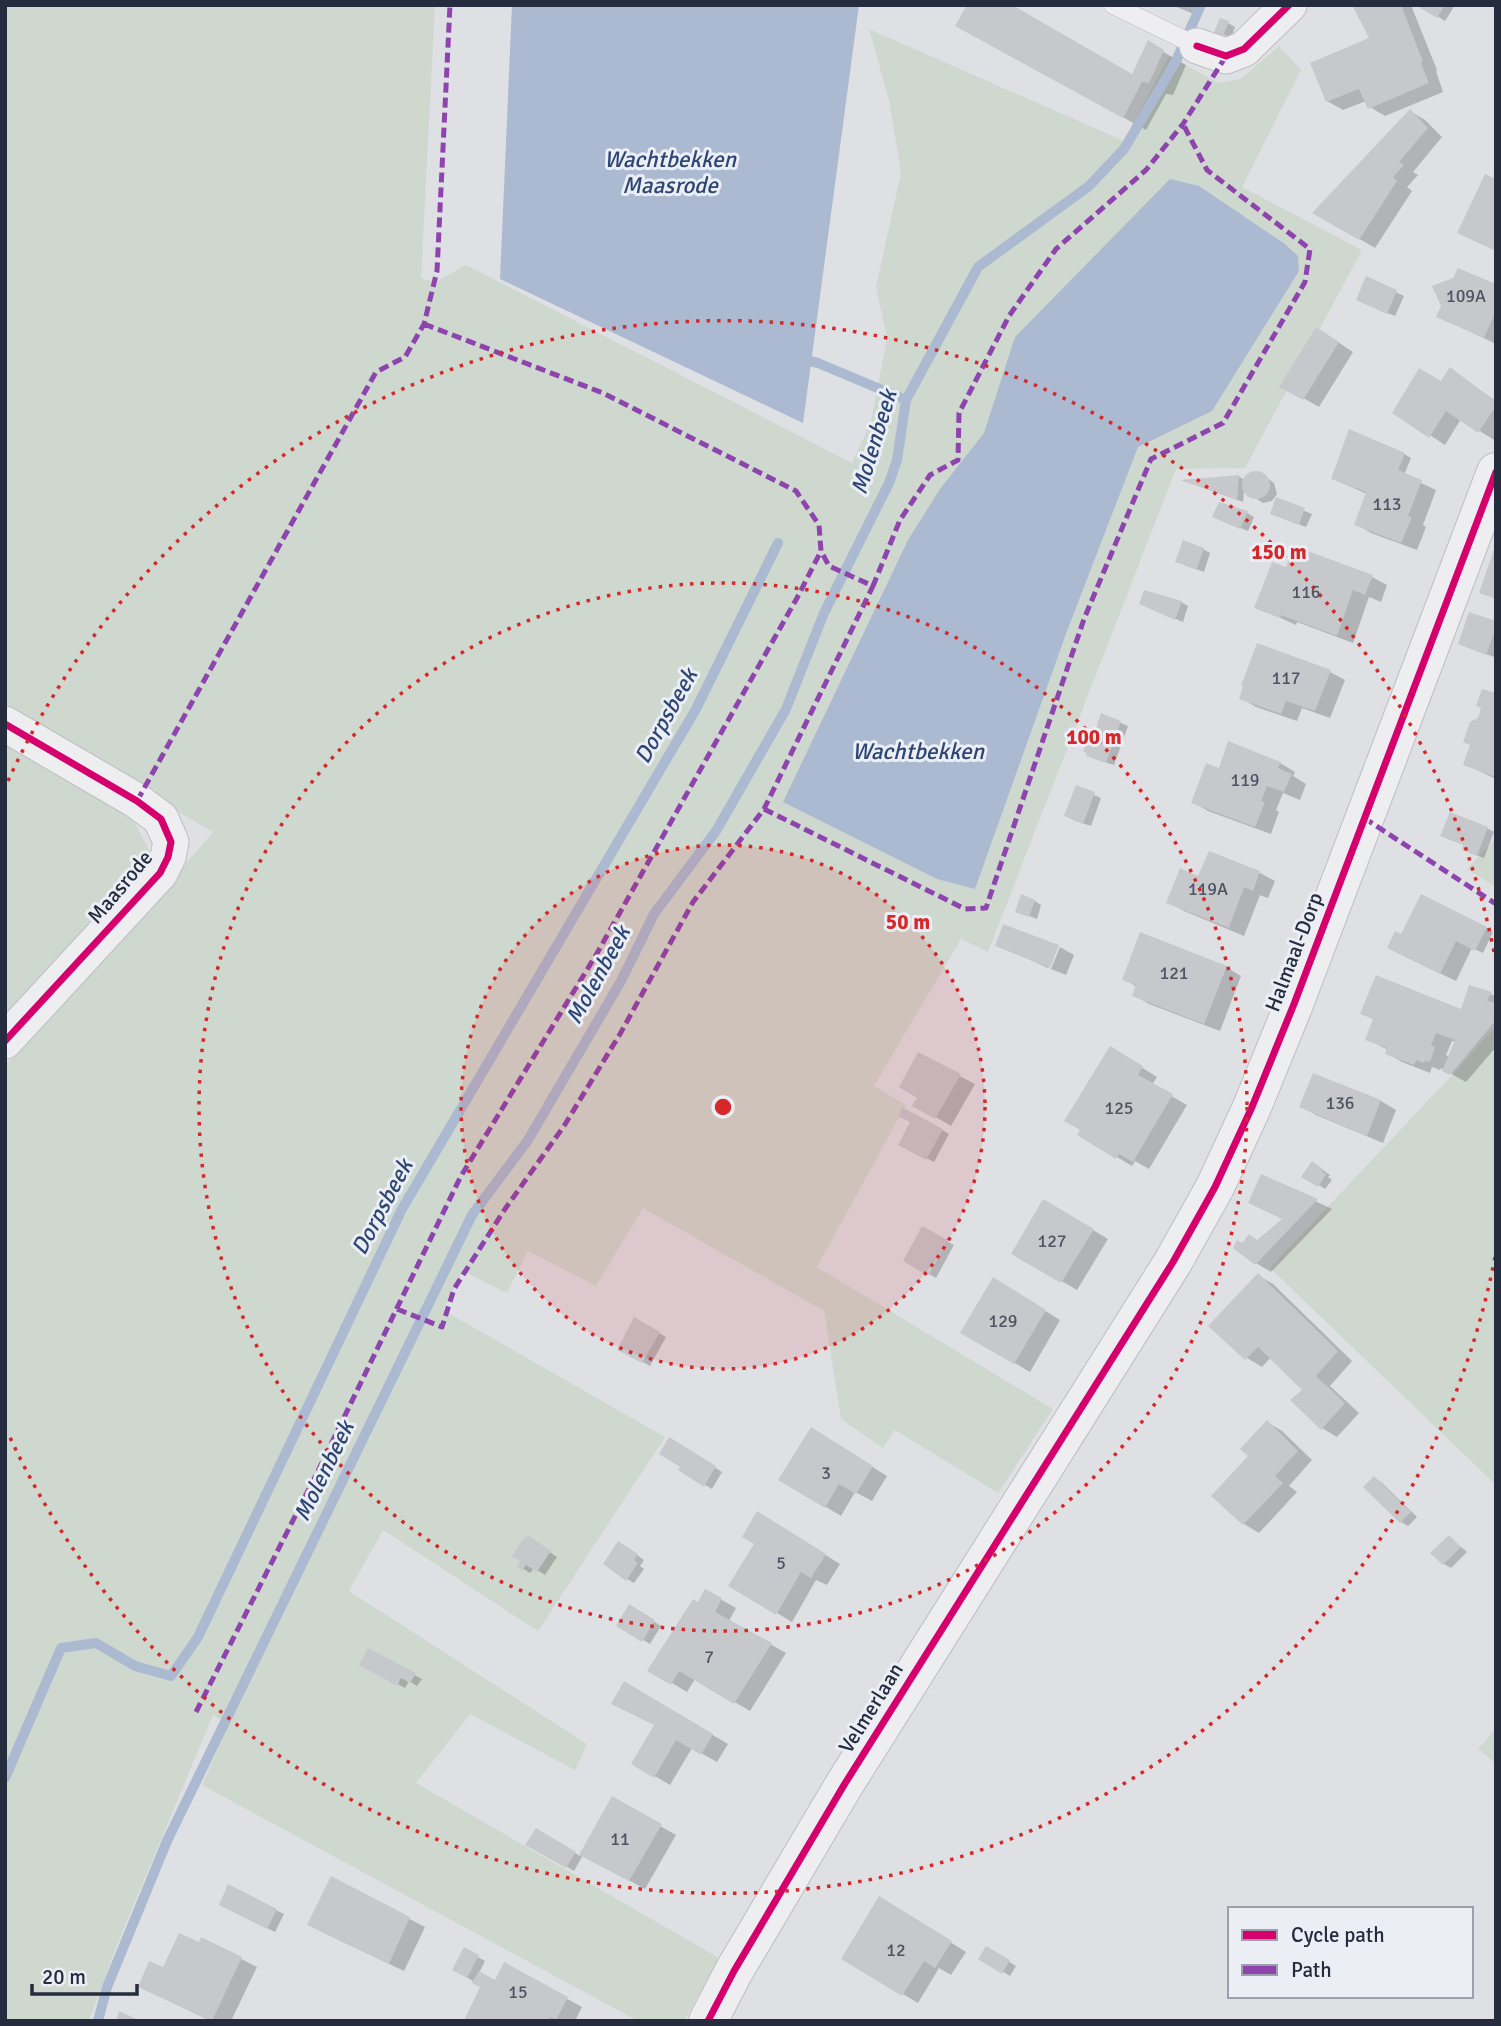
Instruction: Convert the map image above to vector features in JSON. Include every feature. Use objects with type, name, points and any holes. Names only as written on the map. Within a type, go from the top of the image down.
[{"type":"street","points":[[1183,39],[1226,56],[1244,49],[1289,5]]},
{"type":"street","name":"Halmaal-Dorp","points":[[1074,1420],[1179,1251],[1215,1187],[1252,1107],[1294,1004],[1496,472]]},
{"type":"street","name":"Maasrode","points":[[5,724],[137,801],[161,819],[171,842],[169,857],[160,873],[5,1041]]},
{"type":"street","name":"Velmerlaan","points":[[708,2021],[734,1971],[844,1785],[1074,1420]]},
{"type":"lane","points":[[1113,5],[1183,39]]},
{"type":"shaded area","points":[[5,5],[435,5],[421,278],[435,282],[466,265],[852,463],[871,422],[887,338],[876,287],[901,173],[889,100],[869,29],[1124,141],[1169,56],[1219,83],[1241,79],[1279,46],[1301,70],[1242,187],[1362,250],[1245,468],[1176,469],[988,952],[961,939],[874,1086],[906,1105],[817,1267],[1053,1409],[998,1493],[895,1430],[883,1448],[841,1419],[824,1311],[643,1208],[596,1286],[528,1251],[507,1293],[463,1271],[443,1310],[665,1437],[538,1631],[383,1530],[349,1591],[587,1744],[575,1770],[470,1714],[416,1783],[719,1958],[684,2021],[638,2021],[202,1785],[229,1724],[213,1715],[117,1945],[89,2021],[5,2021],[5,1065],[213,832],[5,710]]},
{"type":"shaded area","points":[[5,741],[130,814],[149,850],[147,871],[5,1032]]},
{"type":"shaded area","points":[[1496,838],[1496,887],[1467,869]]},
{"type":"shaded area","points":[[1496,1026],[1496,1485],[1270,1268]]},
{"type":"shaded area","points":[[1496,1728],[1496,1764],[1478,1749]]},
{"type":"water","name":"Wachtbekken Maasrode","points":[[512,5],[859,5],[803,423],[500,279]]},
{"type":"water","name":"Wachtbekken","points":[[1170,179],[1199,186],[1285,244],[1298,256],[1299,271],[1212,411],[1138,447],[1067,631],[975,889],[937,879],[783,802],[908,540],[940,489],[984,433],[1015,337]]},
{"type":"building","points":[[967,5],[1012,5],[1132,74],[1148,40],[1164,50],[1149,83],[1142,82],[1123,118],[955,26]]},
{"type":"building","points":[[1352,5],[1401,5],[1429,83],[1368,109],[1359,89],[1326,102],[1310,63],[1369,38]]},
{"type":"building","points":[[1415,5],[1445,5],[1437,18]]},
{"type":"building","points":[[1220,18],[1229,21],[1223,36],[1214,32]]},
{"type":"building","points":[[1410,109],[1428,128],[1399,162],[1404,165],[1393,177],[1397,181],[1359,240],[1312,213]]},
{"type":"building","points":[[1485,174],[1496,179],[1496,251],[1457,233]]},
{"type":"building","points":[[1458,268],[1496,284],[1496,311],[1484,338],[1436,317],[1441,306],[1432,286],[1453,278]]},
{"type":"building","points":[[1366,276],[1397,290],[1387,314],[1356,300]]},
{"type":"building","points":[[1316,327],[1339,342],[1303,400],[1279,387]]},
{"type":"building","points":[[1450,367],[1496,402],[1496,406],[1478,433],[1446,411],[1429,438],[1392,413],[1419,368],[1441,381]]},
{"type":"building","points":[[1349,429],[1405,453],[1398,470],[1422,480],[1408,516],[1412,517],[1401,543],[1354,525],[1366,492],[1331,479]]},
{"type":"building","points":[[1256,471],[1266,475],[1270,485],[1266,495],[1256,499],[1246,495],[1242,485],[1246,475]]},
{"type":"building","points":[[1239,475],[1237,500],[1180,480],[1217,477]]},
{"type":"building","points":[[1276,497],[1305,508],[1299,525],[1270,514]]},
{"type":"building","points":[[1219,502],[1248,511],[1240,529],[1212,517]]},
{"type":"building","points":[[1183,540],[1204,548],[1197,569],[1175,562]]},
{"type":"building","points":[[1294,546],[1373,575],[1365,595],[1353,590],[1337,636],[1254,608],[1272,562],[1286,567]]},
{"type":"building","points":[[1496,546],[1496,599],[1479,593]]},
{"type":"building","points":[[1144,590],[1182,601],[1175,620],[1139,604]]},
{"type":"building","points":[[1469,612],[1496,621],[1496,629],[1486,655],[1458,644]]},
{"type":"building","points":[[1257,643],[1331,670],[1315,711],[1286,701],[1281,714],[1239,699]]},
{"type":"building","points":[[1482,689],[1496,693],[1496,777],[1463,765],[1470,745],[1463,742],[1470,722],[1478,718],[1481,708],[1476,706]]},
{"type":"building","points":[[1101,713],[1121,721],[1106,763],[1086,756],[1087,753],[1083,752],[1088,739],[1092,741]]},
{"type":"building","points":[[1228,741],[1281,762],[1278,768],[1292,774],[1284,792],[1267,786],[1261,801],[1265,802],[1255,827],[1191,803],[1206,763],[1219,768]]},
{"type":"building","points":[[1076,785],[1095,792],[1083,824],[1064,816]]},
{"type":"building","points":[[1450,812],[1488,827],[1477,856],[1462,850],[1463,845],[1440,836]]},
{"type":"building","points":[[1209,851],[1260,871],[1253,891],[1244,887],[1229,928],[1166,903],[1180,868],[1198,876]]},
{"type":"building","points":[[1021,894],[1035,900],[1029,917],[1015,912]]},
{"type":"building","points":[[1421,894],[1487,927],[1475,951],[1456,941],[1440,974],[1387,948],[1395,931],[1401,934]]},
{"type":"building","points":[[1003,924],[1059,945],[1050,968],[995,946]]},
{"type":"building","points":[[1140,932],[1227,966],[1204,1024],[1132,996],[1136,985],[1122,980]]},
{"type":"building","points":[[1376,975],[1461,1009],[1469,985],[1492,992],[1487,1001],[1496,1003],[1496,1020],[1450,1075],[1442,1071],[1455,1040],[1436,1033],[1431,1045],[1435,1047],[1430,1062],[1416,1060],[1414,1065],[1385,1054],[1387,1048],[1365,1040],[1373,1019],[1360,1014]]},
{"type":"building","points":[[1110,1046],[1143,1066],[1138,1075],[1173,1094],[1133,1162],[1119,1154],[1116,1159],[1077,1135],[1080,1130],[1064,1121]]},
{"type":"building","points":[[918,1052],[961,1074],[935,1119],[912,1106],[917,1098],[899,1087]]},
{"type":"building","points":[[1313,1073],[1381,1100],[1367,1136],[1299,1107]]},
{"type":"building","points":[[902,1107],[943,1129],[926,1160],[898,1145],[910,1122],[899,1117]]},
{"type":"building","points":[[1312,1161],[1326,1174],[1318,1187],[1301,1177]]},
{"type":"building","points":[[1261,1174],[1318,1199],[1255,1265],[1233,1248],[1237,1240],[1242,1243],[1249,1234],[1257,1240],[1282,1219],[1248,1203]]},
{"type":"building","points":[[1043,1199],[1094,1229],[1061,1283],[1011,1254]]},
{"type":"building","points":[[922,1226],[948,1240],[928,1276],[903,1261]]},
{"type":"building","points":[[1258,1273],[1338,1351],[1316,1376],[1345,1403],[1321,1430],[1290,1400],[1302,1390],[1258,1347],[1245,1360],[1208,1326]]},
{"type":"building","points":[[993,1277],[1046,1310],[1014,1364],[960,1333]]},
{"type":"building","points":[[634,1317],[660,1332],[642,1363],[617,1350]]},
{"type":"building","points":[[1267,1420],[1298,1451],[1275,1476],[1283,1483],[1243,1525],[1211,1496],[1248,1456],[1240,1449]]},
{"type":"building","points":[[811,1427],[873,1466],[856,1494],[839,1484],[825,1508],[778,1480]]},
{"type":"building","points":[[669,1437],[716,1466],[704,1487],[659,1454]]},
{"type":"building","points":[[1374,1476],[1411,1512],[1400,1523],[1363,1487]]},
{"type":"building","points":[[757,1511],[826,1554],[811,1578],[801,1572],[776,1615],[728,1586],[754,1544],[742,1537]]},
{"type":"building","points":[[1449,1535],[1461,1547],[1443,1565],[1430,1553]]},
{"type":"building","points":[[529,1536],[551,1551],[537,1572],[526,1565],[522,1571],[517,1567],[520,1561],[512,1556],[525,1537]]},
{"type":"building","points":[[618,1541],[638,1554],[634,1560],[638,1563],[626,1581],[603,1564]]},
{"type":"building","points":[[705,1589],[722,1598],[715,1612],[772,1643],[734,1704],[679,1671],[671,1685],[647,1671],[693,1599],[698,1602]]},
{"type":"building","points":[[629,1604],[655,1620],[642,1642],[616,1626]]},
{"type":"building","points":[[368,1648],[416,1673],[410,1683],[401,1678],[397,1686],[359,1665]]},
{"type":"building","points":[[624,1681],[713,1734],[701,1755],[676,1740],[654,1778],[631,1764],[654,1725],[611,1704]]},
{"type":"building","points":[[612,1796],[662,1824],[629,1881],[579,1855]]},
{"type":"building","points":[[536,1828],[576,1852],[566,1868],[525,1845]]},
{"type":"building","points":[[331,1876],[410,1917],[389,1964],[307,1925]]},
{"type":"building","points":[[228,1884],[277,1909],[267,1929],[219,1905]]},
{"type":"building","points":[[879,1896],[952,1941],[935,1968],[924,1961],[902,1996],[841,1959]]},
{"type":"building","points":[[179,1933],[199,1942],[201,1937],[242,1957],[212,2021],[138,1987],[149,1961],[163,1967]]},
{"type":"building","points":[[986,1946],[1010,1960],[1002,1974],[978,1959]]},
{"type":"building","points":[[464,1947],[479,1955],[467,1978],[452,1970]]},
{"type":"building","points":[[504,1962],[568,1997],[556,2020],[550,2017],[549,2021],[464,2020],[480,1987],[472,1983],[479,1971],[495,1980]]},
{"type":"building","points":[[119,2011],[140,2021],[116,2021]]},
{"type":"waterway","name":"Molenbeek","points":[[98,2021],[107,1987],[167,1841],[472,1215],[528,1140],[621,981],[654,914],[716,831],[786,709],[824,613],[889,483],[897,460],[906,400],[978,267],[1089,186],[1124,149],[1176,61],[1201,5]]},
{"type":"waterway","points":[[800,359],[818,363],[906,400]]},
{"type":"waterway","name":"Dorpsbeek","points":[[5,1778],[61,1648],[96,1643],[135,1666],[171,1676],[198,1637],[402,1209],[696,709],[778,543]]},
{"type":"marked path","points":[[137,801],[376,372],[405,357],[424,324],[437,271],[450,5]]},
{"type":"marked path","points":[[424,324],[603,393],[796,491],[819,525],[821,551],[829,566],[873,586],[900,520],[930,475],[958,460],[959,413],[1009,316],[1056,249],[1146,170],[1183,124],[1226,56]]},
{"type":"marked path","points":[[764,809],[965,909],[986,908],[1084,619],[1151,459],[1223,423],[1305,282],[1310,249],[1207,170],[1183,124]]},
{"type":"marked path","points":[[196,1712],[319,1469],[461,1176],[596,955],[821,551]]},
{"type":"marked path","points":[[397,1309],[442,1327],[454,1289],[505,1209],[564,1126],[620,1034],[693,902],[764,809],[873,586]]},
{"type":"marked path","points":[[1364,818],[1496,904]]},
{"type":"cycle path","points":[[1197,46],[1226,56],[1244,49],[1289,5]]},
{"type":"cycle path","points":[[708,2021],[734,1971],[844,1785],[1173,1262],[1215,1187],[1252,1107],[1294,1004],[1496,472]]},
{"type":"cycle path","points":[[5,724],[137,801],[161,819],[171,842],[168,857],[160,873],[5,1041]]}]
